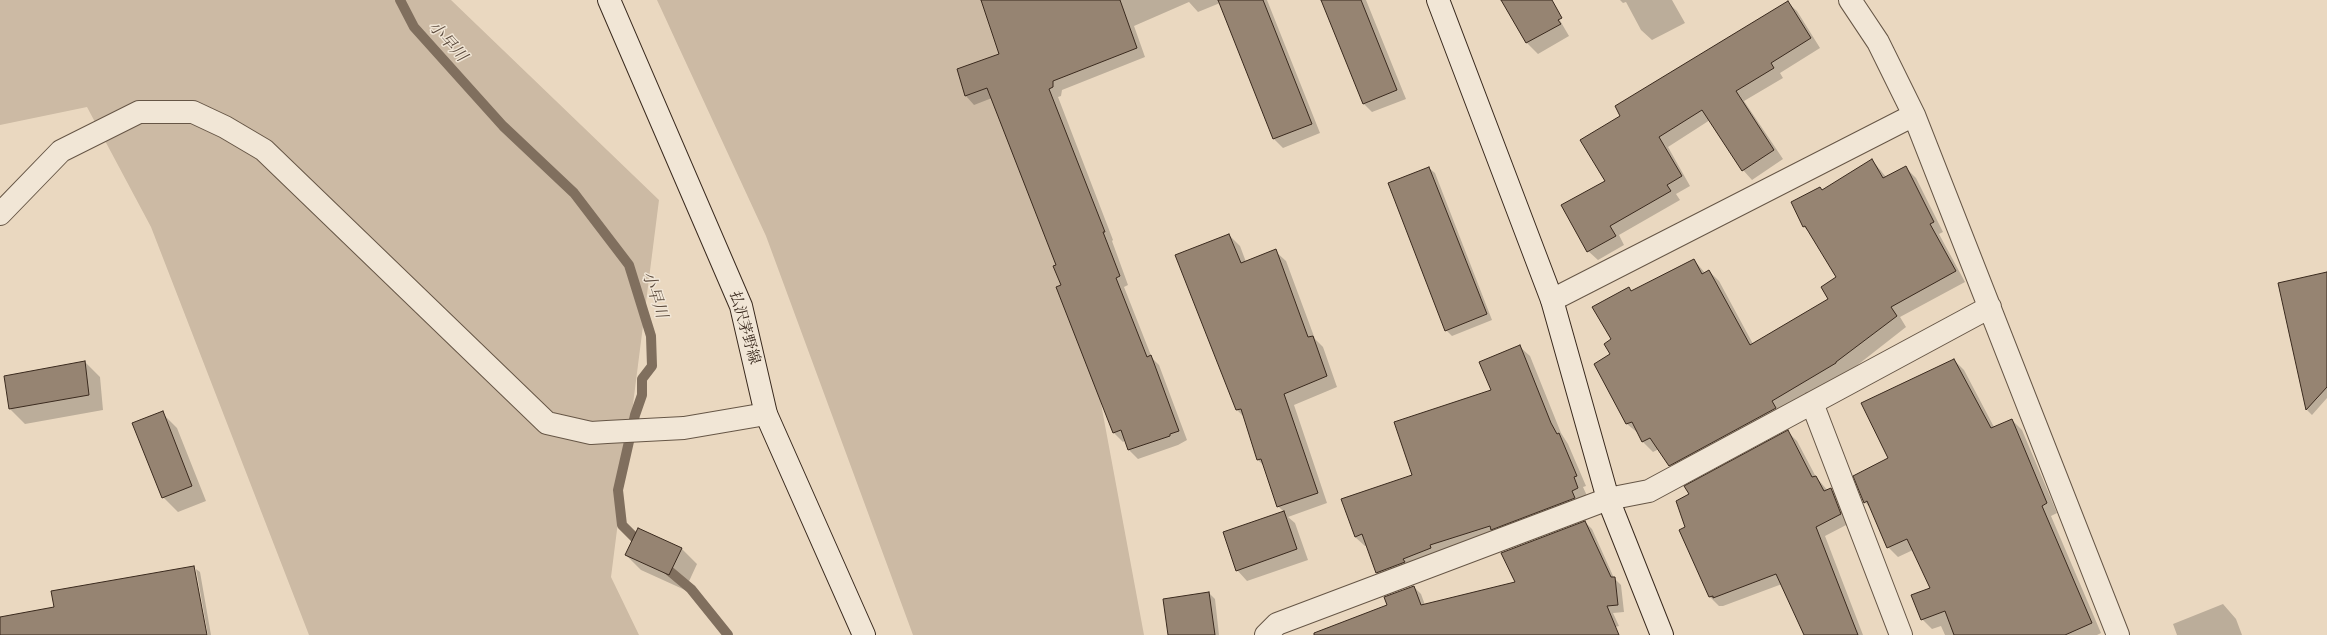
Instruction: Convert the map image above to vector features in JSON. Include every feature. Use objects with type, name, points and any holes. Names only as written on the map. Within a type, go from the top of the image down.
[{"type":"street","name":"払沢茅野線","points":[[609,0],[741,306],[766,414],[864,635]]},
{"type":"street","points":[[1438,0],[1552,300],[1608,499],[1662,635]]},
{"type":"street","points":[[1850,0],[1878,42],[1914,114],[2118,635]]},
{"type":"street","points":[[0,214],[61,152],[140,112],[193,112],[225,127],[264,150],[547,423],[590,433],[684,428],[766,414]]},
{"type":"street","points":[[1552,300],[1914,114]]},
{"type":"street","points":[[1266,635],[1277,624],[1608,499],[1649,491],[1990,307]]},
{"type":"street","points":[[1812,403],[1901,635]]},
{"type":"shaded area","points":[[0,0],[451,0],[659,200],[611,577],[639,635],[309,635],[151,227],[87,107],[0,125]]},
{"type":"shaded area","points":[[657,0],[1026,0],[1144,635],[913,635],[766,236]]},
{"type":"building","points":[[981,0],[1120,0],[1137,48],[1053,81],[1053,87],[1049,89],[1105,232],[1103,232],[1120,276],[1116,278],[1147,357],[1151,355],[1179,431],[1170,434],[1170,436],[1128,450],[1121,430],[1113,433],[1056,287],[1061,285],[1053,266],[1056,265],[987,88],[965,96],[957,69],[999,54]]},
{"type":"building","points":[[1218,0],[1263,0],[1312,124],[1273,139]]},
{"type":"building","points":[[1321,0],[1361,0],[1397,90],[1363,104]]},
{"type":"building","points":[[1501,0],[1552,0],[1562,18],[1558,20],[1561,24],[1526,43]]},
{"type":"building","points":[[1788,1],[1811,38],[1771,63],[1774,68],[1736,91],[1774,150],[1742,171],[1702,110],[1659,137],[1682,176],[1667,185],[1671,191],[1610,226],[1616,236],[1587,252],[1561,205],[1605,181],[1580,140],[1620,116],[1615,106]]},
{"type":"building","points":[[1872,159],[1883,178],[1906,166],[1934,222],[1930,224],[1956,271],[1891,307],[1897,316],[1836,363],[1772,401],[1776,408],[1669,466],[1650,438],[1642,442],[1632,422],[1626,424],[1594,364],[1610,354],[1604,344],[1611,339],[1592,307],[1629,287],[1631,291],[1694,259],[1702,274],[1709,270],[1750,345],[1828,299],[1821,287],[1836,277],[1805,226],[1803,227],[1791,202],[1820,187],[1822,190]]},
{"type":"building","points":[[1429,167],[1487,314],[1445,331],[1388,183]]},
{"type":"building","points":[[1229,234],[1241,263],[1276,249],[1308,337],[1313,336],[1327,376],[1284,394],[1318,493],[1277,507],[1261,459],[1257,460],[1241,409],[1236,410],[1175,255]]},
{"type":"building","points":[[2327,272],[2327,387],[2306,410],[2278,283]]},
{"type":"building","points":[[1520,345],[1551,423],[1557,434],[1559,433],[1577,476],[1574,477],[1578,488],[1572,491],[1575,498],[1491,530],[1490,526],[1430,545],[1431,548],[1403,559],[1405,562],[1376,573],[1362,534],[1355,537],[1341,499],[1412,475],[1394,422],[1491,390],[1479,362]]},
{"type":"building","points":[[1954,359],[1991,428],[2012,419],[2047,503],[2042,506],[2092,623],[2065,635],[1954,635],[1945,611],[1921,620],[1911,595],[1930,588],[1907,539],[1887,548],[1867,501],[1864,503],[1853,476],[1888,458],[1861,403]]},
{"type":"building","points":[[85,361],[89,395],[9,409],[4,376]]},
{"type":"building","points":[[163,411],[192,486],[162,498],[132,423]]},
{"type":"building","points":[[1788,430],[1812,477],[1816,476],[1824,491],[1831,488],[1841,514],[1816,527],[1858,635],[1804,635],[1776,574],[1713,598],[1713,596],[1709,597],[1679,530],[1685,527],[1676,501],[1689,494],[1684,486]]},
{"type":"building","points":[[1284,511],[1297,549],[1236,571],[1223,532]]},
{"type":"building","points":[[1585,521],[1611,577],[1615,577],[1618,605],[1607,606],[1619,635],[1314,635],[1314,633],[1387,605],[1384,597],[1414,586],[1421,605],[1515,582],[1501,553]]},
{"type":"building","points":[[638,528],[682,548],[669,575],[625,555]]},
{"type":"building","points":[[194,566],[207,635],[0,635],[0,617],[54,607],[51,591]]},
{"type":"building","points":[[1209,592],[1215,635],[1168,635],[1163,599]]},
{"type":"waterway","name":"小早川","points":[[400,0],[414,27],[503,126],[574,193],[629,265],[651,336],[652,366],[642,379],[642,395],[635,415],[618,490],[622,525],[643,546]]},
{"type":"waterway","name":"小早川","points":[[660,563],[691,589],[728,635]]}]
